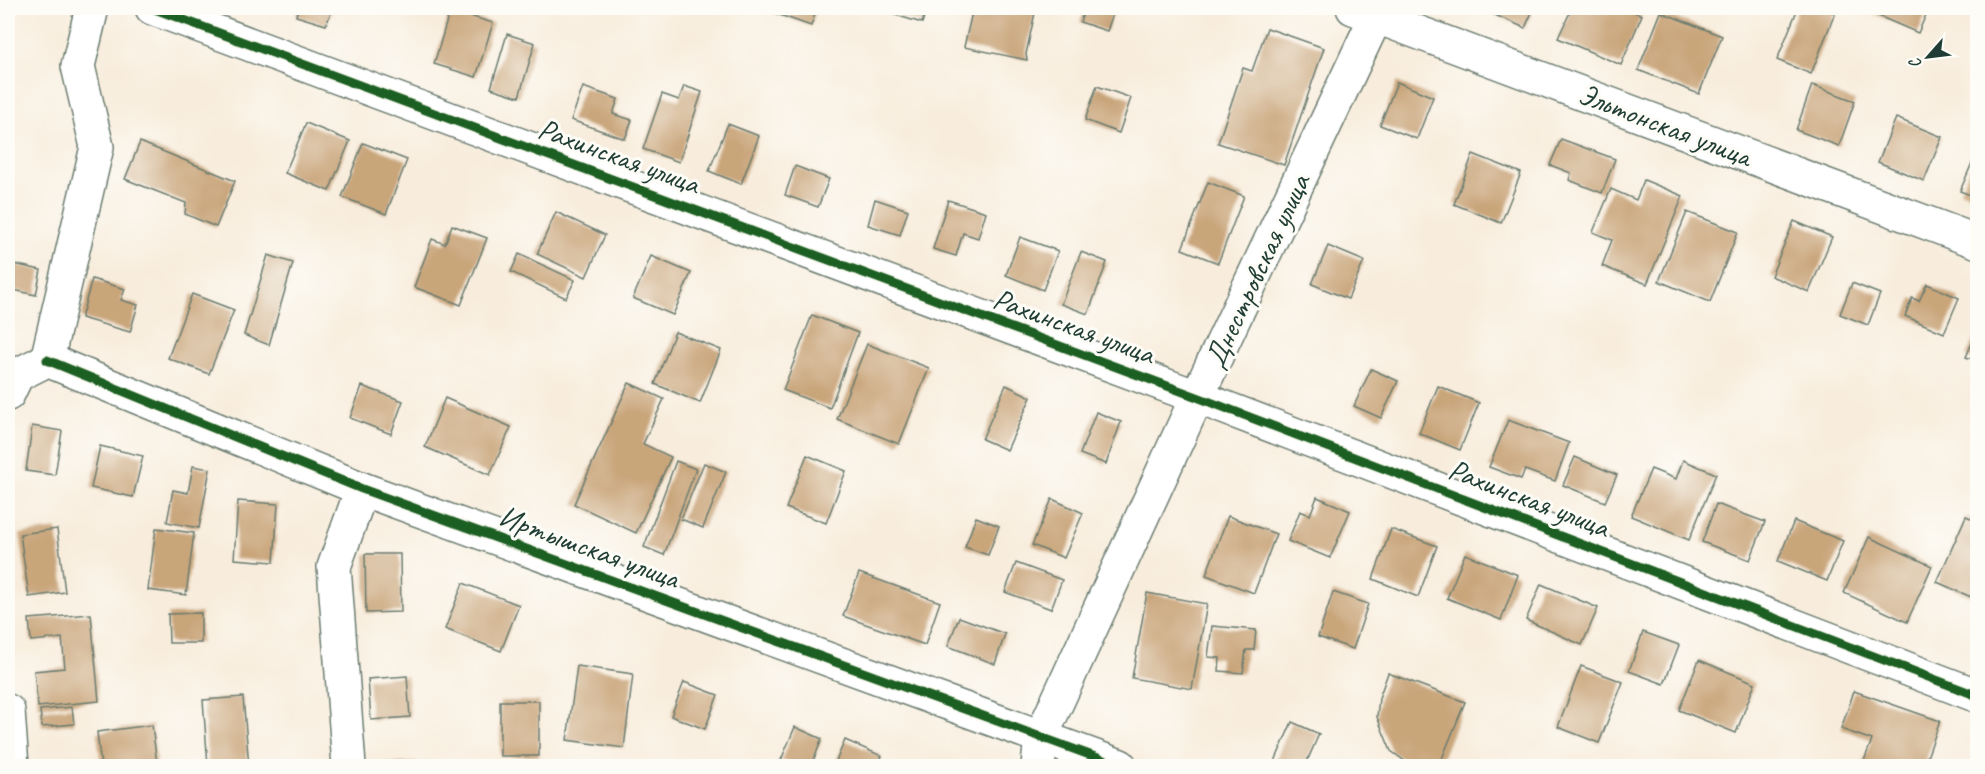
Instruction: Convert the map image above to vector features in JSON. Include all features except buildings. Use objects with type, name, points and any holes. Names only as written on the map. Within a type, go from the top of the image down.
[{"type":"street","points":[[8,393],[17,375],[47,360],[97,147],[78,66],[92,8]]},
{"type":"street","name":"Рахинская улица","points":[[152,8],[1197,397],[1977,696]]},
{"type":"street","name":"Днестровская улица","points":[[1040,752],[1370,11]]},
{"type":"street","name":"Эльтонская улица","points":[[1370,11],[1977,242]]},
{"type":"street","name":"Иртышская улица","points":[[47,360],[362,489],[1040,752],[1120,766]]},
{"type":"street","points":[[349,766],[334,567],[362,489]]},
{"type":"street","points":[[8,711],[12,766]]},
{"type":"cycle path","points":[[152,8],[1197,397],[1978,696]]},
{"type":"cycle path","points":[[47,360],[362,489],[1120,766]]}]
